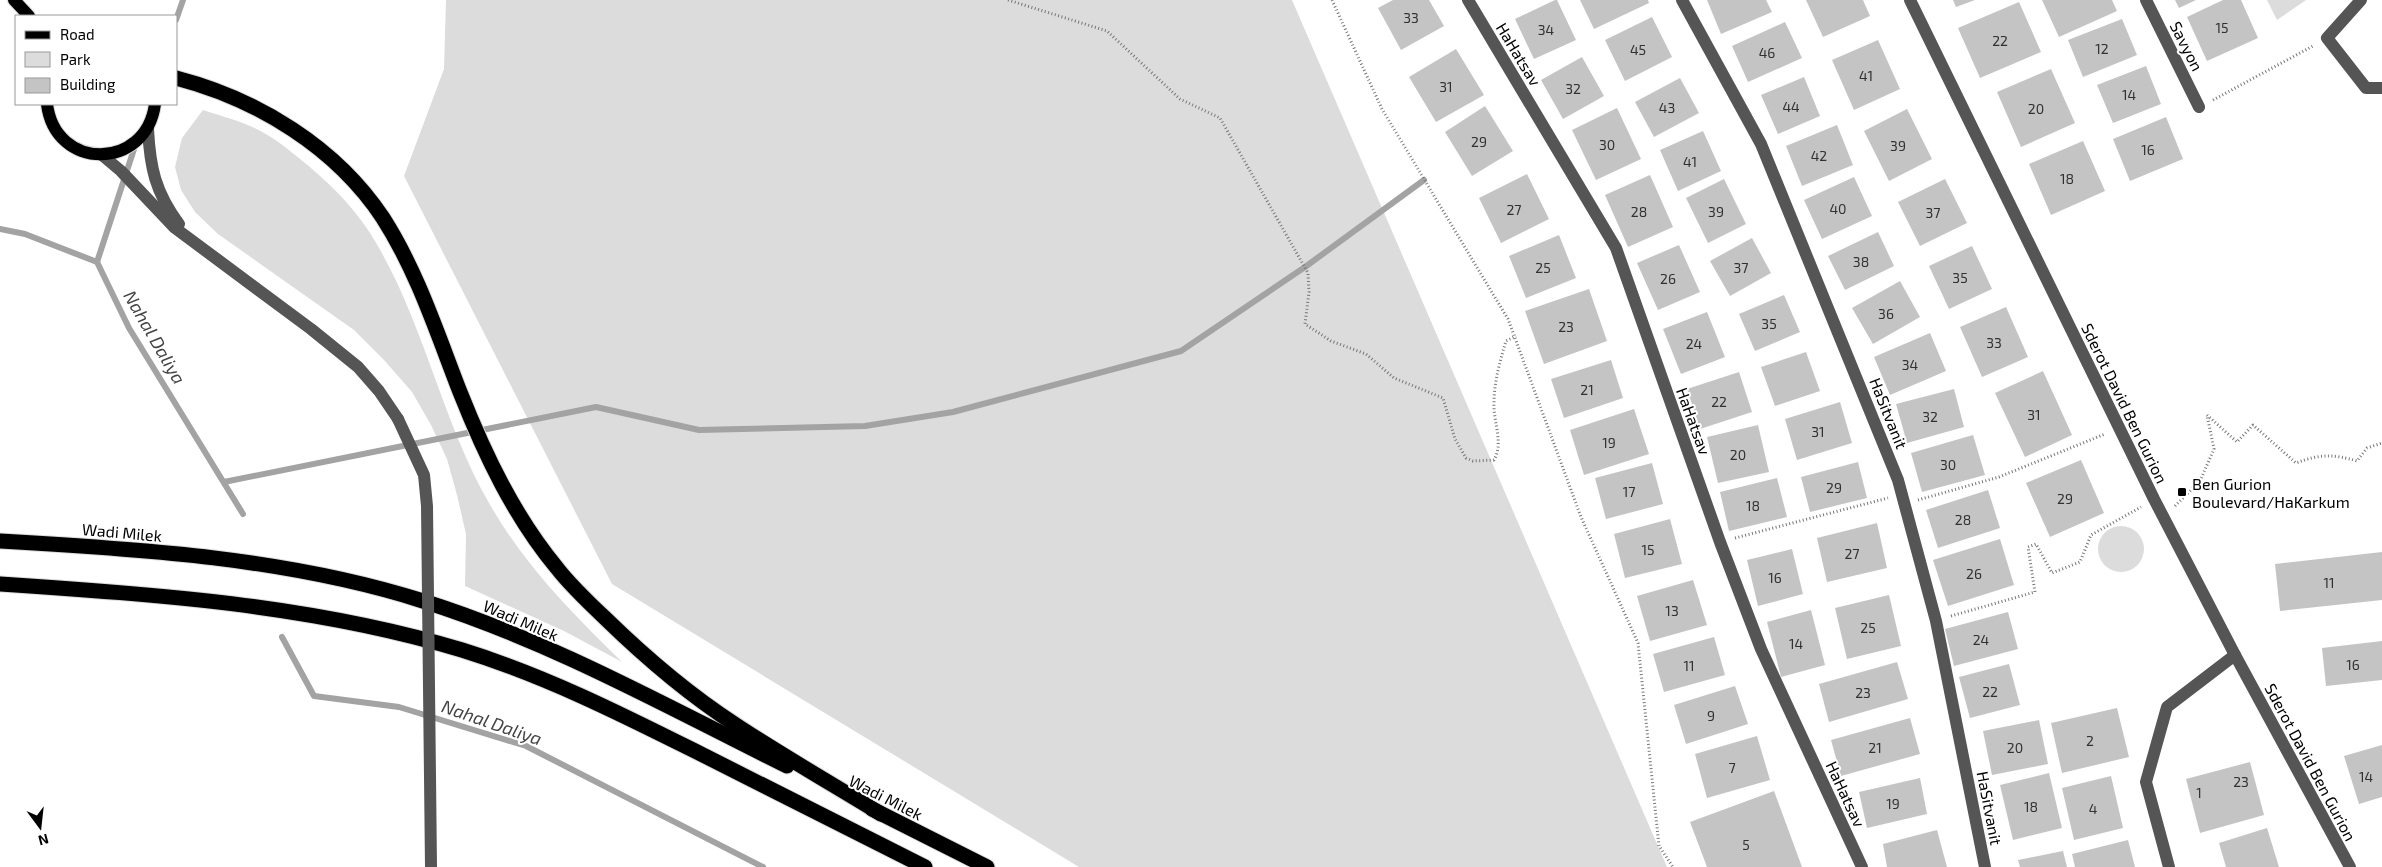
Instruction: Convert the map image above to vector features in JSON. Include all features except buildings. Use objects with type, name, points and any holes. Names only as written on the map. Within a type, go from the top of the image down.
[{"type":"highway","points":[[178,79],[248,103],[274,116],[334,162],[368,198],[382,217],[411,270],[462,396],[505,493],[552,563],[588,602],[654,663],[734,724],[881,814]]},
{"type":"highway","name":"Wadi Milek","points":[[0,541],[235,561],[327,576],[423,601],[486,623],[589,668],[987,867]]},
{"type":"highway","points":[[0,584],[176,598],[279,610],[416,637],[464,651],[578,693],[925,867]]},
{"type":"main road","points":[[14,0],[28,15]]},
{"type":"main road","points":[[47,105],[48,116],[56,132],[69,144],[85,152],[102,155],[120,151],[136,142],[148,129],[155,105]]},
{"type":"street","name":"HaHatsav","points":[[1468,0],[1616,248],[1720,542],[1761,649],[1862,867]]},
{"type":"street","name":"HaSitvanit","points":[[1682,0],[1762,144],[1895,471],[1936,621],[1985,867]]},
{"type":"street","name":"Sderot David Ben Gurion","points":[[1910,0],[2154,499],[2235,655],[2350,867]]},
{"type":"street","name":"Savyon","points":[[2146,0],[2199,107]]},
{"type":"street","points":[[2361,0],[2327,38],[2366,88],[2382,88]]},
{"type":"street","points":[[148,129],[149,158],[153,177],[160,194],[182,228],[199,246]]},
{"type":"street","points":[[102,155],[121,171],[174,228],[312,329],[358,367],[398,419],[424,475],[427,506],[431,867]]},
{"type":"street","points":[[2169,867],[2146,782],[2167,707],[2235,655]]},
{"type":"path","points":[[1008,0],[1107,31],[1180,99],[1220,118],[1308,272],[1309,292],[1305,324],[1331,341],[1366,354],[1394,378],[1443,398],[1455,440],[1466,458],[1473,461],[1494,460],[1499,451],[1494,404],[1498,367],[1506,342],[1516,336]]},
{"type":"path","points":[[1332,0],[1382,109],[1508,319],[1516,336],[1581,517],[1638,643],[1659,846],[1673,867]]},
{"type":"path","points":[[2199,107],[2327,38]]},
{"type":"path","points":[[2164,516],[2200,481],[2214,449],[2207,415],[2237,442],[2253,425],[2296,463],[2314,456],[2337,455],[2357,461],[2367,448],[2382,443]]},
{"type":"path","points":[[1720,542],[1999,477],[2120,428]]},
{"type":"path","points":[[1936,621],[2035,592],[2028,547],[2036,544],[2052,573],[2080,562],[2091,535],[2154,499]]},
{"type":"green space","points":[[446,0],[1292,0],[1667,867],[1079,867],[612,584],[404,176],[444,69]]},
{"type":"green space","points":[[2267,0],[2306,0],[2277,20]]},
{"type":"green space","points":[[203,110],[249,126],[278,142],[327,182],[359,217],[385,259],[402,293],[457,435],[489,503],[533,568],[567,607],[622,662],[564,631],[465,586],[466,534],[457,495],[447,459],[431,425],[412,392],[354,330],[218,234],[195,212],[181,190],[175,167],[182,138]]},
{"type":"green space","points":[[2121,526],[2134,530],[2140,536],[2144,549],[2140,562],[2134,568],[2121,572],[2108,568],[2102,562],[2098,549],[2102,536],[2108,530]]},
{"type":"waterway","points":[[178,15],[183,0]]},
{"type":"waterway","points":[[97,262],[136,143]]},
{"type":"waterway","points":[[224,482],[596,407],[699,430],[865,426],[953,412],[1181,351],[1305,267],[1424,180]]},
{"type":"waterway","name":"Nahal Daliya","points":[[0,229],[25,234],[97,262],[129,328],[243,514]]},
{"type":"waterway","name":"Nahal Daliya","points":[[282,637],[314,696],[399,707],[526,746],[763,867]]},
{"type":"place","name":"Ben Gurion Boulevard/HaKarkum","points":[[2182,492]]}]
